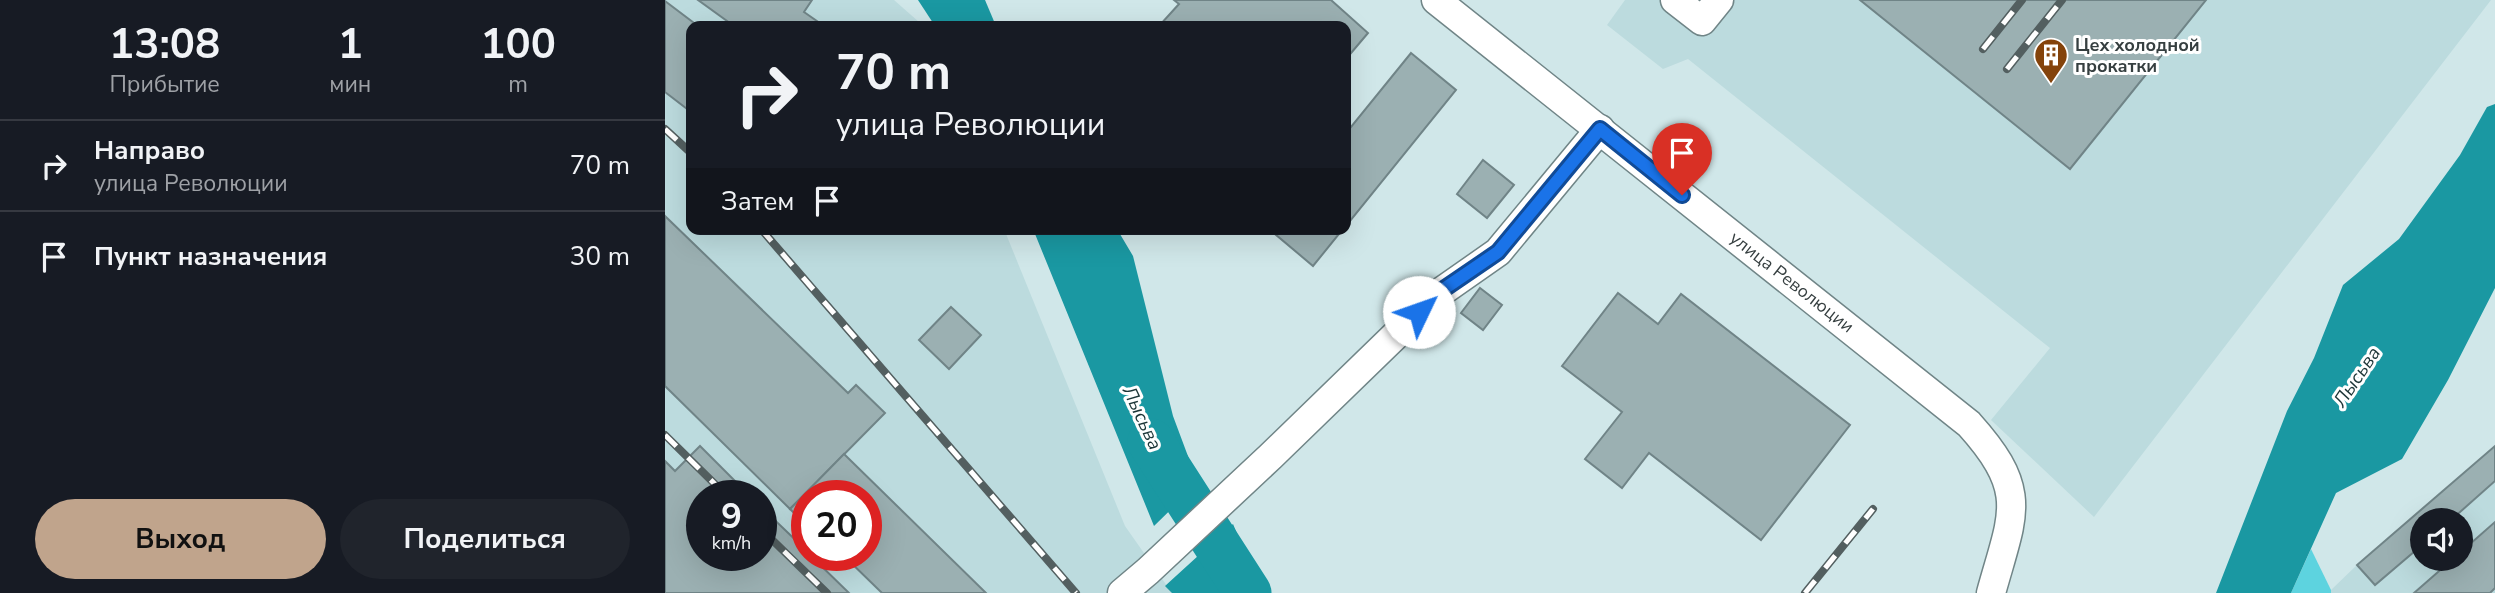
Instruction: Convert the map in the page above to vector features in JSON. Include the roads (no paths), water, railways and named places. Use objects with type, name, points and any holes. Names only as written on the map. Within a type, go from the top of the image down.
[{"type":"street","name":"улица Революции","points":[[1436,0],[1952,409],[1986,443],[2002,466],[2010,485],[2013,508],[1991,593]]},
{"type":"street","points":[[1675,0],[1702,21],[1719,0]]},
{"type":"street","points":[[1122,593],[1271,456],[1438,293],[1498,252],[1600,129]]},
{"type":"water","points":[[918,0],[985,0],[994,21],[932,21]]},
{"type":"water","points":[[2495,104],[2495,288],[2448,380],[2402,459],[2336,493],[2291,593],[2216,593],[2287,411],[2314,358],[2343,285],[2399,239],[2460,155],[2487,107]]},
{"type":"water","points":[[1035,235],[1121,235],[1133,256],[1173,416],[1198,483],[1154,526]]},
{"type":"water","points":[[1233,524],[1250,564],[1271,593],[1172,593],[1165,586]]},
{"type":"waterway","name":"Лысьва","points":[[1151,442],[1248,593]]},
{"type":"railway","points":[[1983,49],[2022,0]]},
{"type":"railway","points":[[2007,69],[2062,0]]},
{"type":"railway","points":[[665,129],[686,148]]},
{"type":"railway","points":[[766,235],[1076,593]]},
{"type":"railway","points":[[665,435],[711,480]]},
{"type":"railway","points":[[1805,593],[1873,509]]},
{"type":"railway","points":[[777,545],[827,593]]},
{"type":"place","name":"Цех холодной прокатки","points":[[2051,85]]}]
